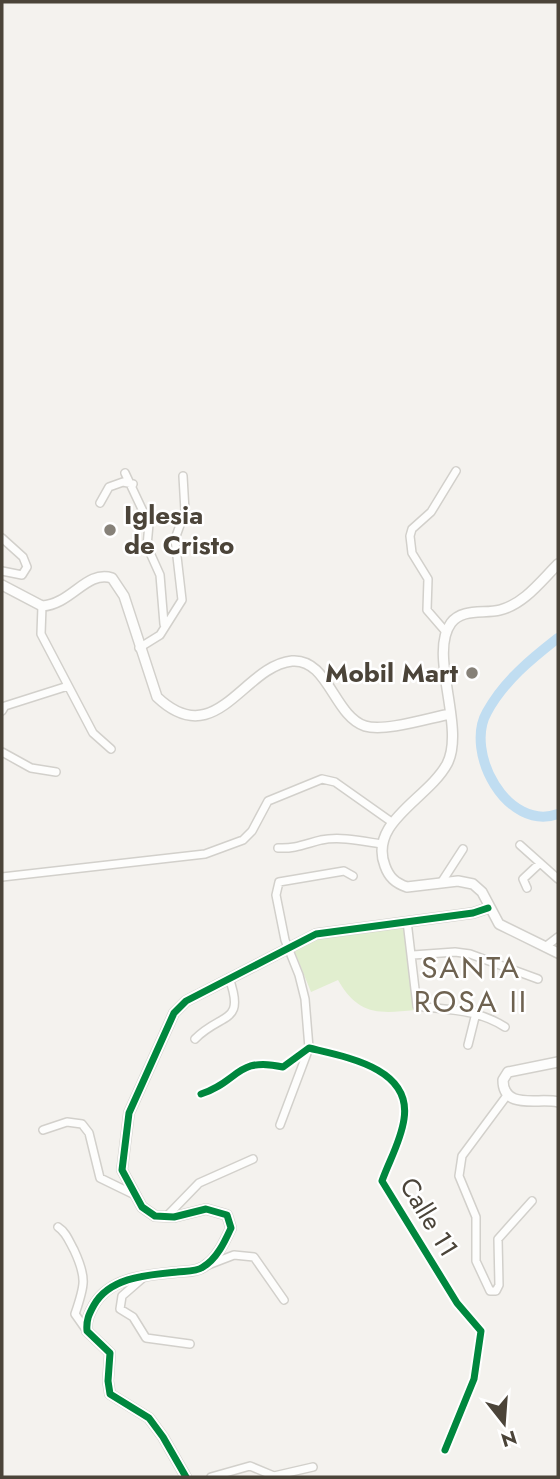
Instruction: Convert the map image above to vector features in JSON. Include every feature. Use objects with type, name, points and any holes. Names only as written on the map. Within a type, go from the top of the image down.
[{"type":"street","points":[[446,632],[427,610],[428,579],[412,553],[410,536],[412,528],[431,512],[456,471]]},
{"type":"street","points":[[125,473],[133,484],[138,505],[149,524],[147,546],[160,575],[164,625]]},
{"type":"street","points":[[139,648],[160,635],[182,596],[175,539],[186,511],[183,476]]},
{"type":"street","points":[[100,503],[109,487],[123,482],[133,484]]},
{"type":"street","points":[[2,538],[23,557],[27,567],[22,575],[2,572]]},
{"type":"street","points":[[558,564],[518,602],[500,610],[462,614],[452,621],[446,632],[445,662],[452,732],[451,753],[441,773],[393,823],[379,852],[388,875],[407,887],[458,881],[473,884],[482,892],[488,908],[499,924],[558,953]]},
{"type":"street","points":[[2,585],[41,606],[65,600],[92,579],[112,578],[124,596],[157,698],[165,705],[184,713],[207,714],[223,708],[272,668],[292,661],[306,664],[317,671],[343,710],[365,726],[381,727],[450,714]]},
{"type":"street","points":[[41,606],[41,634],[83,709],[93,733],[111,749]]},
{"type":"street","points":[[2,711],[5,706],[68,686]]},
{"type":"street","points":[[430,718],[449,699]]},
{"type":"street","points":[[430,718],[452,732]]},
{"type":"street","points":[[2,752],[31,768],[56,772]]},
{"type":"street","points":[[2,877],[205,854],[243,840],[252,831],[268,801],[322,779],[335,782],[393,823]]},
{"type":"street","points":[[278,848],[295,849],[323,839],[352,839],[382,844]]},
{"type":"street","points":[[520,845],[558,879]]},
{"type":"street","points":[[441,883],[463,849]]},
{"type":"street","points":[[527,888],[523,879],[539,864]]},
{"type":"street","points":[[280,1125],[309,1048],[304,999],[276,895],[279,882],[344,871],[353,876]]},
{"type":"street","points":[[206,1266],[232,1228],[227,1215],[206,1209],[166,1218],[146,1211],[127,1183],[122,1170],[129,1113],[174,1013],[186,1001],[316,934],[488,908]]},
{"type":"street","points":[[407,921],[416,1006],[452,1007],[476,1013],[505,1027]]},
{"type":"street","points":[[545,947],[558,937]]},
{"type":"street","points":[[412,955],[470,954],[538,979]]},
{"type":"street","points":[[195,1039],[205,1028],[229,1017],[235,1011],[236,998],[229,978]]},
{"type":"street","points":[[468,1045],[476,1013]]},
{"type":"street","points":[[201,1094],[219,1088],[232,1074],[247,1066],[262,1062],[283,1067],[309,1048]]},
{"type":"street","name":"Calle 11","points":[[309,1048],[340,1055],[381,1071],[391,1078],[403,1097],[405,1118],[382,1181],[462,1311],[481,1331],[474,1379],[445,1450]]},
{"type":"street","points":[[558,1062],[503,1074],[503,1086],[508,1094],[522,1102],[558,1102]]},
{"type":"street","points":[[508,1094],[462,1156],[459,1166],[462,1188],[476,1217],[477,1261],[490,1291],[496,1291],[499,1285],[498,1239],[532,1201]]},
{"type":"street","points":[[43,1130],[67,1122],[82,1124],[89,1133],[100,1178],[139,1197]]},
{"type":"street","points":[[166,1218],[198,1183],[253,1160]]},
{"type":"street","points":[[58,1227],[68,1238],[84,1272],[84,1289],[75,1314],[87,1331],[110,1353],[110,1394],[149,1418],[186,1477]]},
{"type":"street","points":[[87,1331],[87,1317],[100,1295],[123,1281],[199,1270],[234,1255],[254,1257],[284,1300]]},
{"type":"street","points":[[145,1276],[122,1296],[118,1306],[133,1317],[146,1338],[190,1344]]},
{"type":"street","points":[[211,1477],[250,1466],[274,1476],[313,1467]]},
{"type":"green space","points":[[406,927],[415,1010],[370,1010],[353,1000],[338,980],[311,992],[294,950],[323,937]]},
{"type":"waterway","points":[[558,638],[501,690],[487,712],[481,729],[481,747],[486,767],[507,800],[522,811],[539,816],[558,814]]},
{"type":"cycle path","points":[[186,1477],[149,1418],[110,1394],[110,1353],[87,1331],[88,1317],[94,1305],[110,1288],[142,1276],[200,1269],[216,1255],[231,1228],[227,1215],[206,1209],[174,1217],[155,1216],[142,1207],[122,1170],[129,1113],[174,1013],[186,1001],[316,934],[473,913],[488,908]]},
{"type":"cycle path","points":[[201,1094],[214,1089],[246,1068],[256,1065],[283,1067],[309,1048],[373,1068],[387,1076],[398,1088],[404,1102],[404,1119],[398,1143],[382,1181],[457,1303],[481,1331],[474,1379],[445,1450]]},
{"type":"place","name":"Iglesia de Cristo","points":[[110,530]]},
{"type":"place","name":"Mobil Mart","points":[[472,673]]},
{"type":"district","name":"SANTA ROSA II","points":[[471,984]]}]
